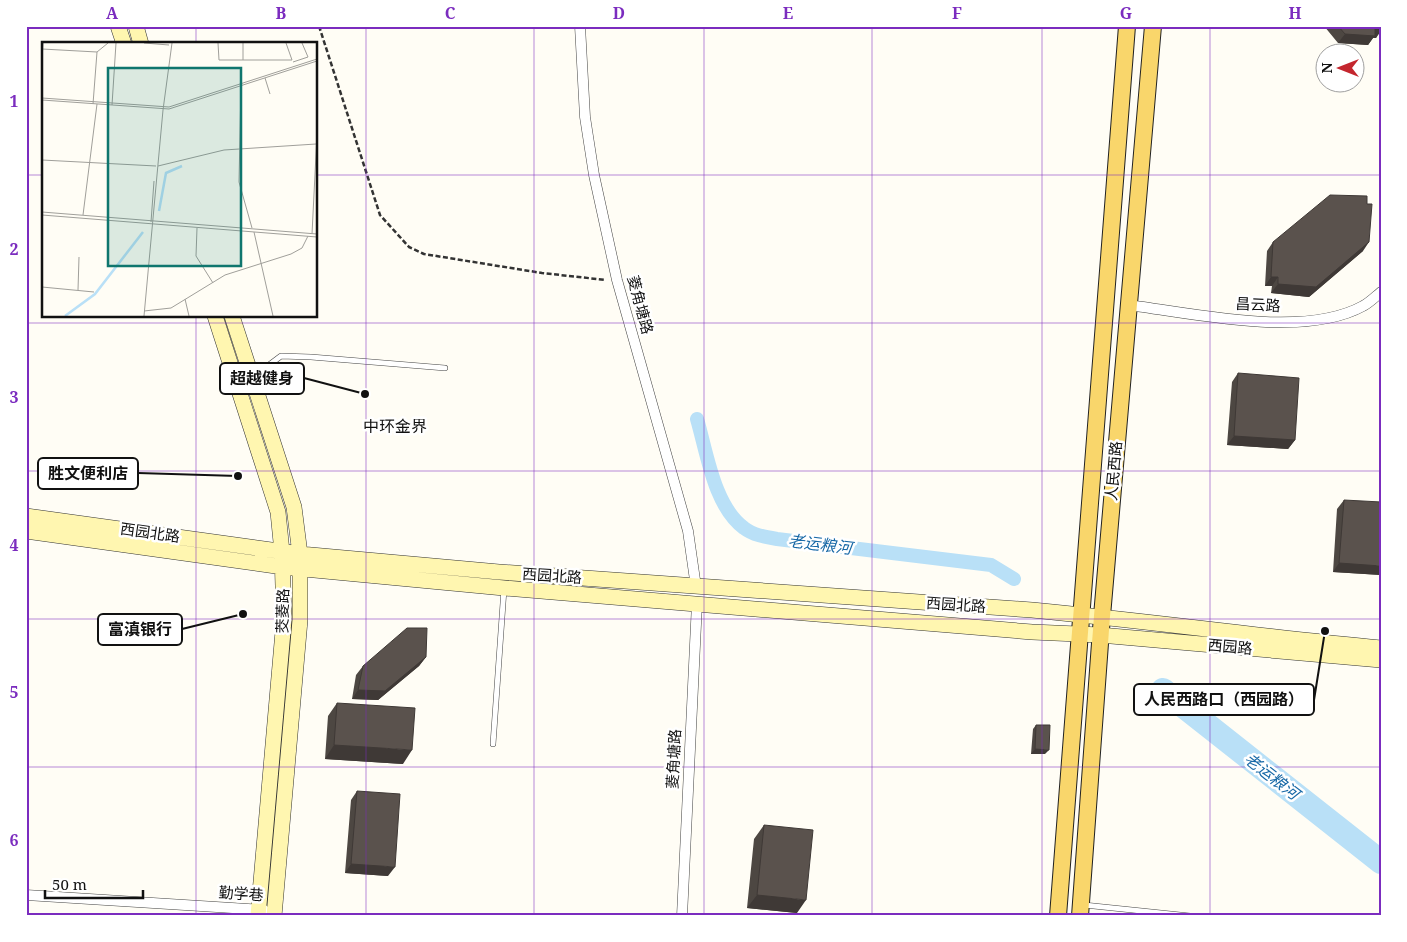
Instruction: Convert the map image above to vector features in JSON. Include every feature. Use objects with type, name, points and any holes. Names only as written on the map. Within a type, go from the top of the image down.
[{"type":"main road","points":[[118,26],[123,42]]},
{"type":"main road","points":[[136,26],[140,42]]},
{"type":"main road","name":"人民西路","points":[[1058,916],[1126,26]]},
{"type":"main road","name":"人民西路","points":[[1080,910],[1100,635],[1153,26]]},
{"type":"main road","name":"茭菱路","points":[[216,318],[278,512],[282,552],[284,620],[258,912]]},
{"type":"main road","name":"茭菱路","points":[[233,318],[294,507],[300,561],[300,620],[274,913]]},
{"type":"main road","name":"西园北路","points":[[26,516],[282,552],[300,561],[504,588],[1022,631],[1079,634]]},
{"type":"main road","name":"西园北路","points":[[26,531],[283,567],[300,561],[1081,615]]},
{"type":"main road","name":"西园路","points":[[1081,615],[1102,616],[1263,637],[1381,648]]},
{"type":"main road","name":"西园路","points":[[1079,634],[1381,660]]},
{"type":"street","name":"菱角塘路","points":[[580,26],[585,117],[594,176],[617,280],[688,531],[696,587]]},
{"type":"street","name":"昌云路","points":[[1128,305],[1255,322],[1310,321],[1338,316],[1363,306],[1381,292]]},
{"type":"street","name":"菱角塘路","points":[[682,916],[697,603]]},
{"type":"street","name":"勤学巷","points":[[26,895],[274,913]]},
{"type":"lane","points":[[265,368],[280,356],[444,368]]},
{"type":"lane","points":[[493,744],[504,588]]},
{"type":"lane","points":[[1080,910],[1190,916]]},
{"type":"path","points":[[319,26],[380,215],[409,247],[424,254],[594,280],[617,280]]},
{"type":"building","points":[[1338,26],[1381,26],[1381,29],[1375,29],[1375,36],[1345,34]]},
{"type":"building","points":[[1330,195],[1367,196],[1367,204],[1372,204],[1369,242],[1316,287],[1278,284],[1278,277],[1271,277],[1273,242]]},
{"type":"building","points":[[1238,373],[1299,378],[1295,440],[1234,436]]},
{"type":"building","points":[[1344,500],[1381,502],[1381,566],[1339,563]]},
{"type":"building","points":[[407,628],[427,628],[426,657],[385,691],[358,690],[363,666]]},
{"type":"building","points":[[337,703],[415,708],[412,750],[334,745]]},
{"type":"building","points":[[1036,725],[1050,725],[1049,750],[1035,749]]},
{"type":"building","points":[[357,791],[400,794],[395,867],[351,864]]},
{"type":"building","points":[[764,825],[813,830],[806,900],[757,895]]},
{"type":"waterway","name":"老运粮河","points":[[697,419],[708,463],[725,506],[734,518],[751,532],[777,539],[991,565],[1014,579]]},
{"type":"waterway","name":"老运粮河","points":[[1163,690],[1381,862]]},
{"type":"place","name":"超越健身","points":[[365,394]]},
{"type":"place","name":"胜文便利店","points":[[238,476]]},
{"type":"place","name":"富滇银行","points":[[243,614]]},
{"type":"place","name":"人民西路口（西园路）","points":[[1325,631]]},
{"type":"district","name":"中环金界","points":[[395,426]]}]
